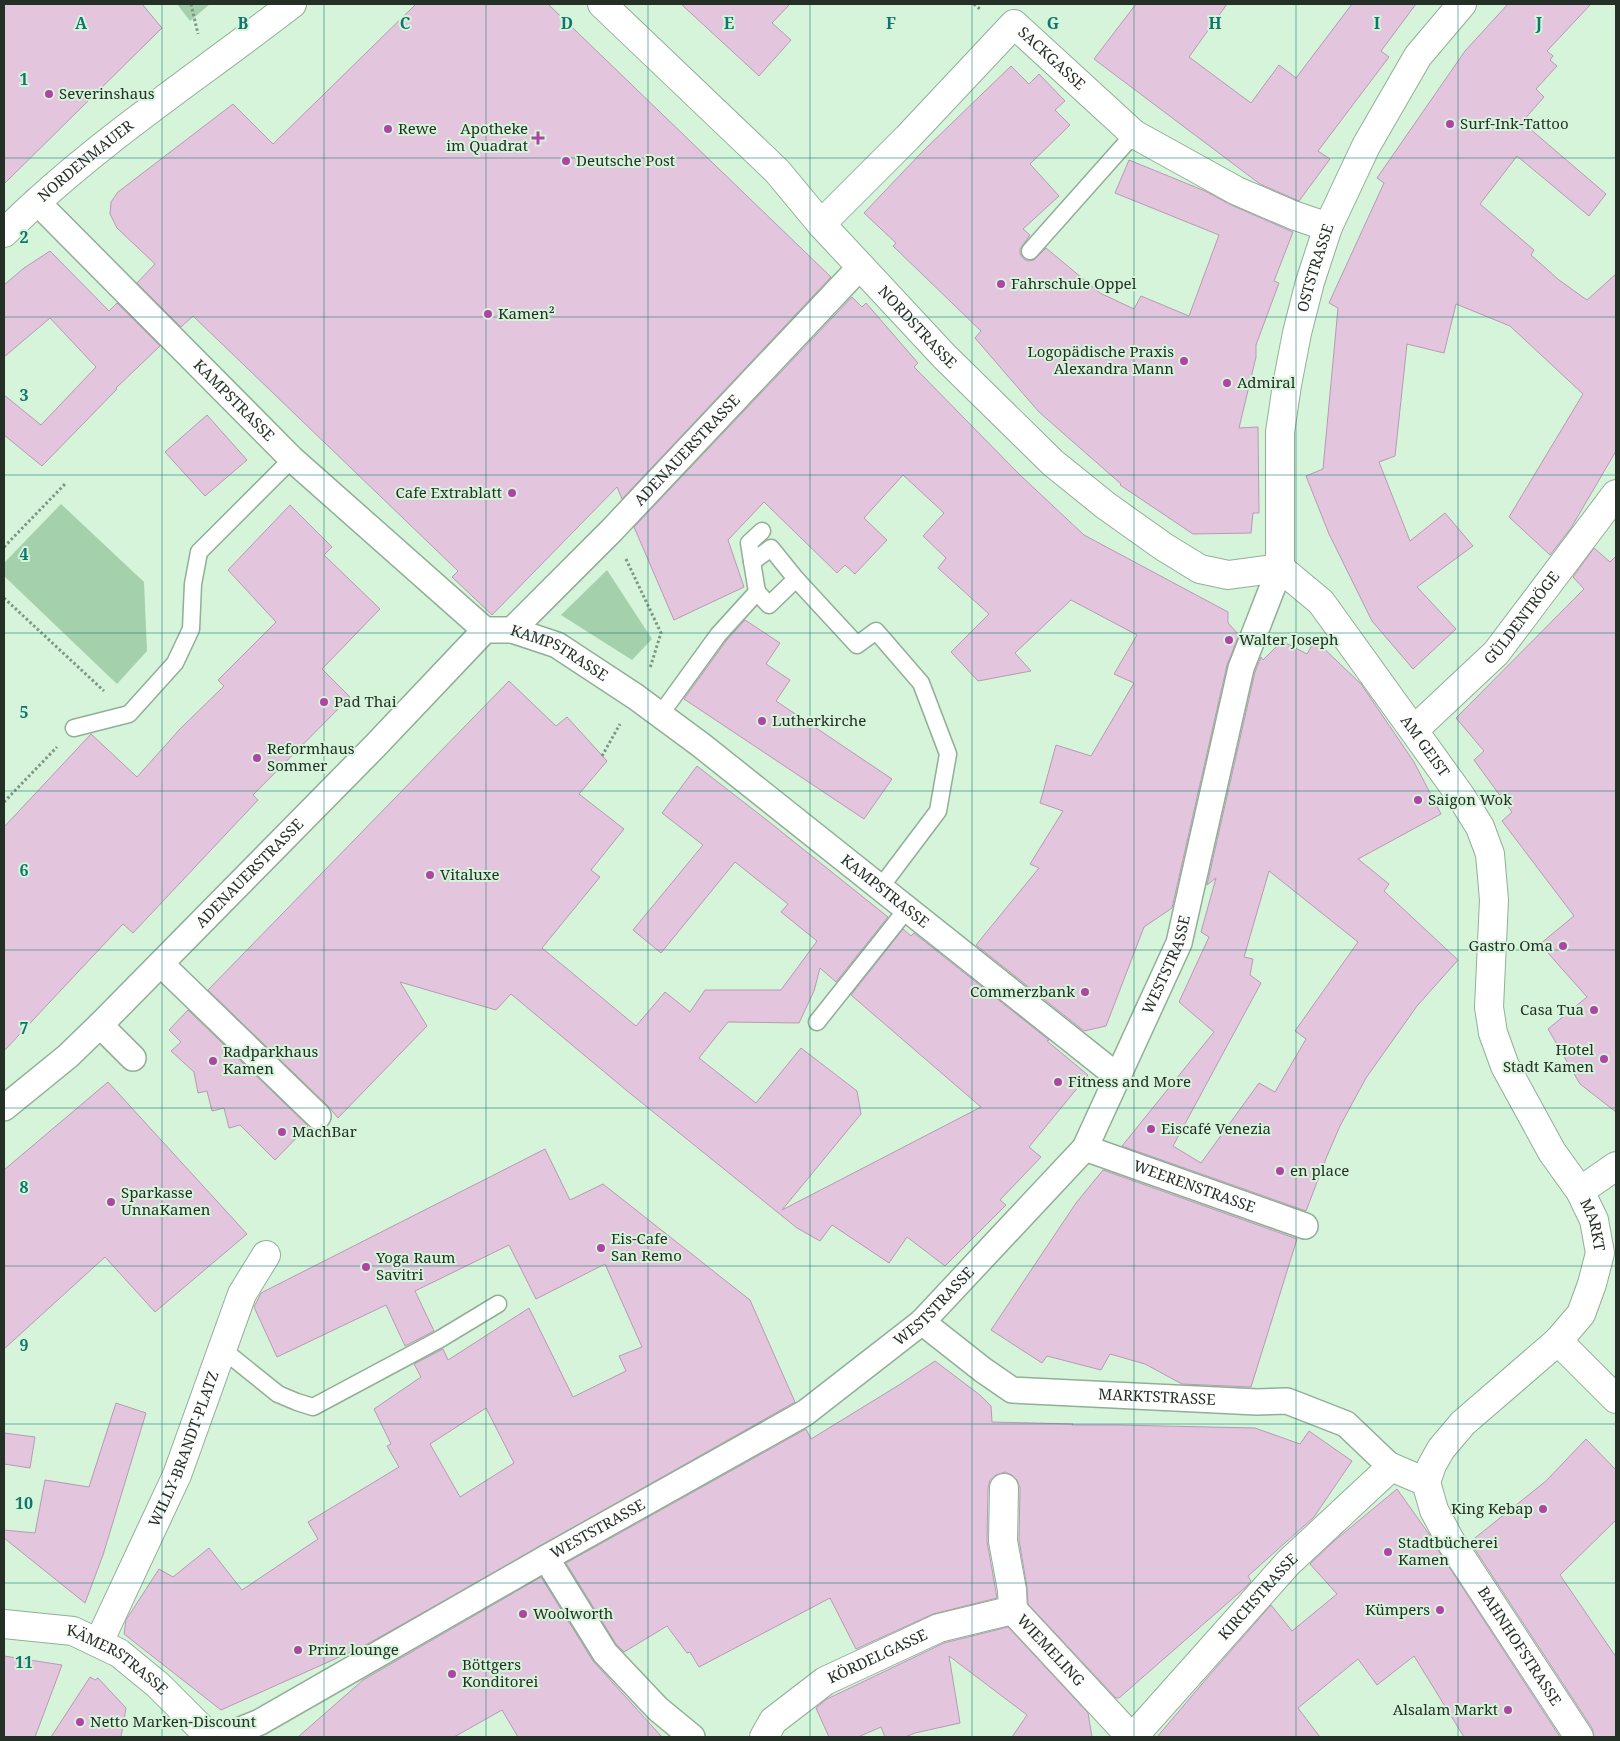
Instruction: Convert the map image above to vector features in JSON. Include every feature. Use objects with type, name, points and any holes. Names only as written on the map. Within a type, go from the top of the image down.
[{"type":"street","name":"NORDENMAUER","points":[[4,233],[36,201],[122,130],[292,4]]},
{"type":"street","name":"NORDSTRASSE","points":[[602,4],[777,171],[821,224],[944,356],[1053,463],[1105,505],[1164,548],[1200,569],[1228,575],[1280,568]]},
{"type":"street","name":"OSTSTRASSE","points":[[1280,568],[1280,432],[1299,324],[1310,282],[1328,227],[1366,146],[1418,56],[1462,4]]},
{"type":"street","name":"SACKGASSE","points":[[821,224],[907,138],[1014,24],[1134,134],[1237,191],[1293,215],[1328,227]]},
{"type":"street","name":"KAMPSTRASSE","points":[[36,201],[292,459],[485,630],[512,630],[558,645],[640,700],[701,745],[1117,1076]]},
{"type":"street","name":"ADENAUERSTRASSE","points":[[512,630],[612,530],[860,267]]},
{"type":"street","name":"GÜLDENTRÖGE","points":[[1414,730],[1496,653],[1616,494]]},
{"type":"street","name":"AM GEIST","points":[[1280,568],[1321,602],[1460,795],[1480,827],[1490,854],[1494,900],[1491,958]]},
{"type":"street","name":"WESTSTRASSE","points":[[223,1737],[260,1722],[546,1558],[805,1413],[922,1322],[1085,1148],[1179,943],[1241,668],[1280,568]]},
{"type":"street","name":"ADENAUERSTRASSE","points":[[4,1108],[68,1056],[100,1025],[375,746],[485,630]]},
{"type":"street","name":"MARKT","points":[[1426,1482],[1432,1465],[1441,1449],[1463,1424],[1558,1341],[1581,1314],[1592,1284],[1600,1253],[1594,1220],[1580,1191],[1552,1152],[1505,1066],[1493,1032],[1490,1006],[1491,958]]},
{"type":"street","points":[[161,964],[318,1116]]},
{"type":"street","points":[[100,1025],[133,1058]]},
{"type":"street","name":"WEERENSTRASSE","points":[[1085,1148],[1305,1226]]},
{"type":"street","points":[[1580,1191],[1616,1166]]},
{"type":"street","name":"WILLY-BRANDT-PLATZ","points":[[99,1642],[177,1475],[242,1294],[266,1255]]},
{"type":"street","name":"MARKTSTRASSE","points":[[922,1322],[983,1370],[1012,1390],[1257,1402],[1287,1401],[1346,1424],[1391,1467]]},
{"type":"street","points":[[1558,1341],[1616,1399]]},
{"type":"street","points":[[1391,1467],[1426,1482]]},
{"type":"street","name":"KIRCHSTRASSE","points":[[1132,1737],[1288,1563],[1391,1467]]},
{"type":"street","name":"BAHNHOFSTRASSE","points":[[1426,1482],[1434,1510],[1451,1542],[1579,1737]]},
{"type":"street","name":"WIEMELING","points":[[1004,1488],[1003,1541],[1012,1590],[1013,1610],[1132,1737]]},
{"type":"street","points":[[546,1558],[605,1653],[658,1709],[692,1737]]},
{"type":"street","name":"KÖRDELGASSE","points":[[764,1737],[773,1721],[824,1681],[939,1628],[1013,1610]]},
{"type":"street","name":"KÄMERSTRASSE","points":[[4,1624],[73,1631],[99,1642],[119,1653],[158,1686],[210,1737]]},
{"type":"lane","points":[[1030,251],[1134,134]]},
{"type":"lane","points":[[74,728],[128,714],[175,663],[191,628],[193,584],[199,552],[292,459]]},
{"type":"lane","points":[[762,531],[749,543],[757,592],[769,605],[796,579]]},
{"type":"lane","points":[[752,562],[771,548],[796,579],[857,645],[876,631],[921,683],[948,754],[938,811],[880,888]]},
{"type":"lane","points":[[660,715],[718,635],[757,592]]},
{"type":"lane","points":[[818,1022],[907,910]]},
{"type":"lane","points":[[222,1349],[278,1394],[297,1402],[314,1406],[440,1339],[498,1304]]},
{"type":"path","points":[[4,547],[66,483]]},
{"type":"path","points":[[612,530],[661,634],[640,700]]},
{"type":"path","points":[[4,598],[128,714]]},
{"type":"path","points":[[4,802],[74,728]]},
{"type":"green space","points":[[177,4],[210,4],[190,21]]},
{"type":"green space","points":[[61,504],[144,582],[147,651],[117,684],[4,576],[4,563]]},
{"type":"green space","points":[[607,570],[652,639],[632,660],[561,615]]},
{"type":"building","name":"Severinshaus","points":[[4,4],[142,4],[162,28],[4,184]]},
{"type":"building","name":"Kamen²","points":[[416,4],[548,4],[831,277],[622,499],[617,487],[492,615],[452,577],[458,571],[193,316],[181,327],[137,283],[155,264],[117,228],[110,214],[111,202],[118,192],[233,104],[273,144]]},
{"type":"building","points":[[681,4],[790,4],[772,23],[791,40],[759,76]]},
{"type":"building","points":[[1136,4],[1227,4],[1189,57],[1251,103],[1279,65],[1296,78],[1352,4],[1416,4],[1381,51],[1389,57],[1318,151],[1330,159],[1299,201],[1260,184],[1094,59]]},
{"type":"building","points":[[1508,4],[1591,4],[1547,51],[1553,56],[1550,60],[1557,66],[1536,89],[1544,97],[1522,122],[1606,194],[1589,216],[1517,156],[1480,204],[1534,250],[1531,255],[1559,280],[1587,300],[1616,274],[1616,451],[1571,528],[1550,555],[1509,517],[1583,394],[1510,326],[1456,304],[1444,353],[1407,344],[1395,456],[1379,462],[1410,541],[1445,513],[1473,546],[1417,587],[1456,629],[1413,669],[1372,621],[1329,534],[1306,476],[1323,469],[1338,308],[1329,303],[1384,183],[1377,178],[1465,51]]},
{"type":"building","points":[[1011,66],[1029,84],[1039,74],[1065,101],[1055,110],[1070,125],[1030,164],[1059,196],[1023,229],[1030,235],[1020,249],[1020,254],[1024,259],[1028,261],[1034,260],[1046,248],[1100,293],[1134,309],[1141,296],[1189,316],[1219,235],[1115,193],[1129,160],[1205,191],[1231,205],[1293,232],[1274,281],[1279,283],[1256,345],[1256,357],[1239,428],[1258,427],[1259,513],[1253,513],[1251,533],[1193,534],[1120,485],[1039,412],[975,338],[981,331],[893,246],[896,243],[864,213],[922,152]]},
{"type":"building","points":[[50,251],[109,311],[117,303],[160,346],[116,388],[42,466],[4,435],[4,395],[41,425],[96,367],[50,318],[4,357],[4,285],[24,268]]},
{"type":"building","points":[[852,297],[862,307],[866,303],[918,363],[914,367],[1019,474],[1084,535],[1228,612],[1228,623],[1239,635],[1227,665],[1172,908],[1144,927],[1106,1026],[1084,1031],[976,945],[1039,868],[1030,864],[1063,811],[1040,803],[1056,745],[1091,756],[1134,683],[1114,674],[1137,635],[1071,600],[1015,653],[1031,671],[978,681],[951,652],[989,614],[938,568],[946,558],[923,536],[944,513],[903,475],[864,518],[887,540],[855,574],[845,565],[837,573],[764,502],[728,540],[744,587],[674,620],[634,527]]},
{"type":"building","points":[[207,415],[247,460],[205,496],[165,452]]},
{"type":"building","points":[[290,505],[332,547],[324,555],[380,609],[322,669],[350,697],[253,795],[258,800],[133,933],[123,924],[4,1051],[4,827],[91,734],[137,777],[180,729],[224,686],[218,680],[276,622],[228,570]]},
{"type":"building","points":[[1594,548],[1610,562],[1616,556],[1616,1112],[1580,1084],[1548,1029],[1587,997],[1540,944],[1574,916],[1502,821],[1512,812],[1474,760],[1484,751],[1456,718],[1584,589],[1573,577]]},
{"type":"building","name":"Lutherkirche","points":[[745,620],[780,643],[766,664],[790,680],[776,701],[892,779],[864,819],[684,699],[726,641]]},
{"type":"building","points":[[1315,640],[1361,684],[1414,762],[1441,814],[1358,859],[1389,884],[1384,891],[1458,960],[1417,1006],[1366,1078],[1340,1126],[1306,1211],[1122,1146],[1214,1032],[1179,1002],[1209,937],[1201,932],[1216,878],[1207,885],[1255,672],[1261,657],[1263,660],[1282,641],[1307,654]],"holes":[[[1269,871],[1358,942],[1295,1031],[1306,1039],[1275,1092],[1259,1083],[1201,1163],[1173,1146],[1261,983],[1250,975],[1253,959],[1244,957]]]},
{"type":"building","points":[[509,681],[556,726],[567,717],[607,761],[579,794],[624,829],[591,870],[600,877],[542,948],[636,1026],[665,992],[690,1012],[705,990],[781,990],[817,941],[781,912],[788,904],[735,862],[661,953],[633,930],[703,845],[662,813],[697,766],[888,917],[836,982],[820,968],[814,991],[799,1023],[728,1022],[699,1058],[756,1103],[801,1048],[857,1091],[861,1114],[782,1210],[981,1107],[851,995],[903,929],[911,936],[914,933],[1049,1040],[1047,1041],[1088,1075],[1029,1147],[1041,1157],[1000,1200],[1006,1205],[945,1266],[907,1237],[889,1263],[832,1225],[820,1241],[797,1228],[511,994],[496,1010],[400,982],[427,1026],[338,1118],[328,1106],[208,990]]},
{"type":"building","name":"Radparkhaus Kamen","points":[[188,1010],[308,1126],[275,1160],[240,1125],[229,1128],[224,1108],[212,1111],[207,1091],[198,1093],[194,1072],[171,1051],[181,1042],[169,1030]]},
{"type":"building","name":"Sparkasse UnnaKamen","points":[[108,1082],[247,1234],[155,1312],[105,1257],[4,1349],[4,1170]]},
{"type":"building","points":[[545,1149],[570,1200],[603,1184],[750,1300],[795,1402],[364,1646],[221,1710],[124,1634],[126,1620],[159,1569],[173,1577],[209,1548],[242,1590],[318,1539],[308,1522],[399,1467],[387,1446],[391,1444],[374,1409],[421,1377],[414,1364],[443,1349],[448,1360],[529,1308],[573,1397],[626,1371],[619,1356],[642,1347],[605,1264],[536,1299],[509,1245],[415,1291],[434,1331],[405,1346],[386,1305],[277,1357],[254,1307],[261,1293]],"holes":[[[486,1408],[514,1463],[460,1497],[430,1444]]]},
{"type":"building","points":[[1103,1170],[1297,1239],[1251,1387],[1182,1384],[1145,1364],[1110,1354],[1101,1370],[1047,1356],[1042,1363],[991,1330],[1076,1203]]},
{"type":"building","points":[[935,1361],[980,1395],[991,1406],[992,1422],[1255,1428],[1300,1444],[1309,1431],[1352,1461],[1314,1517],[1248,1576],[1251,1581],[1247,1586],[1119,1698],[1116,1698],[1028,1604],[1019,1540],[1020,1488],[1017,1480],[1005,1472],[996,1475],[990,1480],[988,1488],[987,1541],[997,1598],[933,1614],[856,1649],[830,1598],[699,1667],[690,1652],[687,1653],[667,1626],[624,1652],[616,1644],[566,1563],[806,1429],[811,1439]]},
{"type":"building","points":[[116,1403],[146,1413],[103,1555],[85,1603],[4,1538],[4,1530],[35,1533],[45,1480],[89,1487]]},
{"type":"building","points":[[4,1433],[35,1437],[30,1468],[4,1464]]},
{"type":"building","points":[[1586,1439],[1616,1470],[1616,1520],[1560,1575],[1616,1657],[1616,1737],[1594,1737],[1592,1728],[1470,1542],[1546,1481]]},
{"type":"building","points":[[1397,1489],[1429,1534],[1560,1737],[1464,1737],[1414,1656],[1377,1685],[1358,1659],[1298,1708],[1320,1737],[1157,1737],[1271,1605],[1292,1631],[1337,1594],[1310,1564],[1333,1542]]},
{"type":"building","points":[[541,1577],[593,1661],[662,1737],[518,1737],[502,1710],[454,1737],[298,1737],[363,1680]]},
{"type":"building","points":[[1008,1627],[1088,1713],[1092,1737],[1012,1737],[1027,1715],[949,1656],[960,1723],[905,1737],[885,1737],[881,1727],[858,1737],[829,1737],[816,1708],[827,1699],[944,1643]]},
{"type":"building","points":[[4,1656],[62,1665],[35,1737],[4,1737]]},
{"type":"building","points":[[90,1677],[95,1680],[98,1678],[126,1708],[121,1737],[51,1737]]},
{"type":"place","name":"Severinshaus","points":[[49,94]]},
{"type":"place","name":"Surf-Ink-Tattoo","points":[[1450,124]]},
{"type":"place","name":"Rewe","points":[[388,129]]},
{"type":"place","name":"Apotheke im Quadrat","points":[[538,138]]},
{"type":"place","name":"Deutsche Post","points":[[566,161]]},
{"type":"place","name":"Fahrschule Oppel","points":[[1001,284]]},
{"type":"place","name":"Kamen²","points":[[488,314]]},
{"type":"place","name":"Logopädische Praxis Alexandra Mann","points":[[1184,361]]},
{"type":"place","name":"Admiral","points":[[1227,383]]},
{"type":"place","name":"Cafe Extrablatt","points":[[512,493]]},
{"type":"place","name":"Walter Joseph","points":[[1229,640]]},
{"type":"place","name":"Pad Thai","points":[[324,702]]},
{"type":"place","name":"Lutherkirche","points":[[762,721]]},
{"type":"place","name":"Reformhaus Sommer","points":[[257,758]]},
{"type":"place","name":"Saigon Wok","points":[[1418,800]]},
{"type":"place","name":"Vitaluxe","points":[[430,875]]},
{"type":"place","name":"Gastro Oma","points":[[1563,946]]},
{"type":"place","name":"Commerzbank","points":[[1085,992]]},
{"type":"place","name":"Casa Tua","points":[[1594,1010]]},
{"type":"place","name":"Hotel Stadt Kamen","points":[[1604,1059]]},
{"type":"place","name":"Radparkhaus Kamen","points":[[213,1061]]},
{"type":"place","name":"Fitness and More","points":[[1058,1082]]},
{"type":"place","name":"Eiscafé Venezia","points":[[1151,1129]]},
{"type":"place","name":"MachBar","points":[[282,1132]]},
{"type":"place","name":"en place","points":[[1280,1171]]},
{"type":"place","name":"Sparkasse UnnaKamen","points":[[111,1202]]},
{"type":"place","name":"Eis-Cafe San Remo","points":[[601,1248]]},
{"type":"place","name":"Yoga Raum Savitri","points":[[366,1267]]},
{"type":"place","name":"King Kebap","points":[[1543,1509]]},
{"type":"place","name":"Stadtbücherei Kamen","points":[[1388,1552]]},
{"type":"place","name":"Kümpers","points":[[1440,1610]]},
{"type":"place","name":"Woolworth","points":[[523,1614]]},
{"type":"place","name":"Prinz lounge","points":[[298,1650]]},
{"type":"place","name":"Böttgers Konditorei","points":[[452,1674]]},
{"type":"place","name":"Alsalam Markt","points":[[1508,1710]]},
{"type":"place","name":"Netto Marken-Discount","points":[[80,1722]]}]
